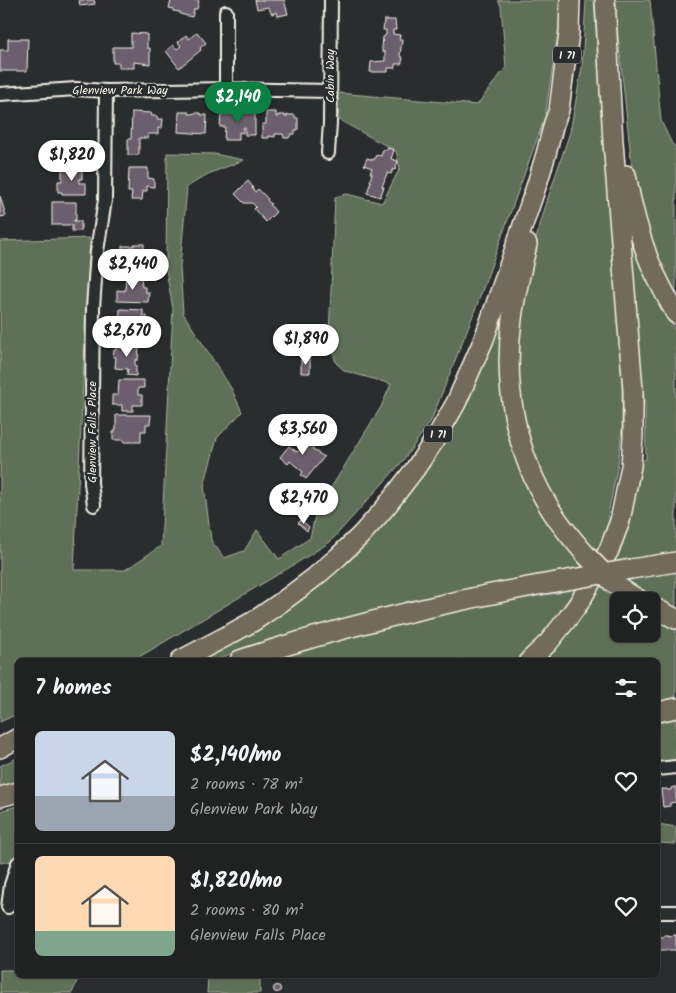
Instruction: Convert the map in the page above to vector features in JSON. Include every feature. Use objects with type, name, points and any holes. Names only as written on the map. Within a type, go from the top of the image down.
[{"type":"highway","name":"I 71","points":[[185,658],[254,621],[315,577],[361,535],[385,508],[436,438],[456,403],[484,339],[546,154],[559,110],[569,33],[570,0]]},
{"type":"highway","points":[[532,658],[548,642],[579,603],[609,550],[620,521],[631,466],[634,437],[633,390],[605,0]]},
{"type":"highway","points":[[609,67],[630,197],[648,258],[676,314]]},
{"type":"highway","points":[[559,110],[561,124],[531,227],[516,299],[510,343],[509,372],[511,395],[525,457],[536,484],[551,510],[566,532],[586,555],[612,582],[627,592]]},
{"type":"highway","points":[[247,658],[348,627],[483,595],[676,562]]},
{"type":"highway","points":[[660,611],[676,619]]},
{"type":"highway","points":[[660,712],[676,708]]},
{"type":"highway","points":[[0,748],[15,740]]},
{"type":"highway","points":[[0,756],[15,750]]},
{"type":"highway","points":[[0,797],[15,793]]},
{"type":"street","name":"Cabin Way","points":[[328,153],[331,0]]},
{"type":"street","points":[[226,12],[226,89]]},
{"type":"street","name":"Glenview Park Way","points":[[0,94],[76,89],[330,91]]},
{"type":"street","name":"Glenview Falls Place","points":[[94,504],[91,483],[93,308],[97,251],[105,200],[106,90]]},
{"type":"street","points":[[660,769],[676,767]]},
{"type":"street","points":[[9,908],[15,871]]},
{"type":"street","points":[[660,912],[676,912]]},
{"type":"green space","points":[[498,0],[563,0],[545,117],[477,305],[431,421],[402,462],[330,542],[137,658],[15,658],[15,715],[0,722],[0,241],[90,238],[74,570],[125,570],[161,546],[173,309],[166,270],[167,153],[214,154],[244,160],[208,174],[187,187],[180,267],[183,313],[231,388],[242,412],[217,438],[204,486],[211,540],[224,558],[244,551],[257,530],[279,559],[310,538],[316,512],[381,407],[391,384],[345,371],[336,363],[329,336],[335,197],[347,194],[382,203],[400,168],[396,151],[339,120],[338,93],[477,105],[506,67],[501,6]]},
{"type":"green space","points":[[586,0],[594,0],[604,157],[619,294],[622,385],[622,428],[618,465],[608,515],[611,523],[597,556],[568,524],[529,455],[514,359],[531,255],[570,132],[582,67]]},
{"type":"green space","points":[[616,0],[650,0],[661,121],[672,144],[676,147],[676,306],[645,235],[633,177]]},
{"type":"green space","points":[[631,223],[664,309],[676,332],[676,555],[610,566],[639,462],[646,459],[645,404],[635,332],[626,224]]},
{"type":"green space","points":[[500,320],[503,321],[501,378],[504,412],[589,569],[254,646],[222,658],[198,658],[358,548]]},
{"type":"green space","points":[[676,570],[676,612],[660,603],[660,592],[640,592],[622,579]]},
{"type":"green space","points":[[602,583],[614,592],[610,592],[610,642],[660,642],[660,620],[676,627],[676,699],[660,704],[660,658],[544,658],[586,607]]},
{"type":"green space","points":[[584,585],[536,646],[523,658],[272,658],[396,624],[504,599],[560,593],[561,589]]},
{"type":"green space","points":[[676,716],[676,760],[660,762],[660,719]]},
{"type":"green space","points":[[15,759],[15,784],[0,788],[0,766]]},
{"type":"green space","points":[[15,807],[15,858],[12,861],[0,863],[0,811]]},
{"type":"green space","points":[[660,824],[676,827],[676,844],[660,843]]},
{"type":"green space","points":[[0,970],[15,970],[15,978],[79,978],[72,993],[0,993]]},
{"type":"green space","points":[[208,978],[260,978],[260,993],[207,993]]},
{"type":"building","points":[[79,0],[94,0],[95,4],[80,6]]},
{"type":"building","points":[[168,0],[199,1],[192,17],[173,11],[173,9],[169,8],[171,1]]},
{"type":"building","points":[[255,0],[284,0],[288,14],[278,16],[277,12],[272,14],[268,7],[257,9]]},
{"type":"building","points":[[384,20],[395,20],[396,30],[393,30],[393,34],[400,35],[399,39],[402,39],[400,56],[403,58],[402,62],[401,64],[395,64],[395,68],[388,68],[388,72],[370,72],[371,62],[385,61],[385,52],[382,52],[383,37],[386,35],[386,30],[383,30]]},
{"type":"building","points":[[197,32],[206,43],[200,48],[201,50],[179,68],[166,51],[173,45],[177,49],[181,46],[178,42],[186,35],[189,39]]},
{"type":"building","points":[[131,33],[147,34],[147,48],[150,48],[150,64],[134,62],[134,68],[119,68],[119,63],[113,63],[113,47],[131,47]]},
{"type":"building","points":[[8,39],[28,39],[27,71],[0,71],[0,50],[8,50]]},
{"type":"building","points":[[232,111],[255,112],[255,135],[245,135],[245,128],[243,128],[243,133],[239,132],[239,140],[224,140],[225,127],[220,127],[221,113],[232,113]]},
{"type":"building","points":[[132,112],[151,113],[152,116],[157,116],[157,119],[163,119],[162,128],[158,128],[158,134],[148,134],[148,138],[139,138],[139,155],[128,155],[128,139],[131,139]]},
{"type":"building","points":[[179,112],[207,115],[206,134],[178,132]]},
{"type":"building","points":[[266,112],[276,112],[276,117],[278,115],[285,115],[287,117],[287,115],[295,115],[295,118],[298,118],[298,130],[295,130],[295,134],[291,134],[289,138],[284,138],[283,134],[275,134],[275,137],[262,138],[262,124],[266,124]]},
{"type":"building","points":[[388,148],[394,150],[391,159],[398,161],[395,170],[393,169],[391,174],[387,173],[380,197],[367,193],[371,181],[372,173],[370,173],[372,168],[364,165],[367,158],[374,160],[376,155],[381,156],[383,149],[387,150]]},
{"type":"building","points":[[62,167],[79,167],[79,170],[82,170],[82,179],[79,179],[79,183],[86,183],[86,194],[62,194],[62,192],[58,192],[58,181],[62,181]]},
{"type":"building","points":[[129,168],[148,168],[148,178],[154,179],[154,187],[147,186],[147,191],[143,191],[142,200],[131,200],[132,192],[128,192]]},
{"type":"building","points":[[248,181],[255,192],[258,189],[268,199],[276,212],[266,222],[254,209],[256,207],[252,203],[244,203],[235,194]]},
{"type":"building","points":[[0,196],[6,216],[0,217]]},
{"type":"building","points":[[52,202],[76,202],[76,220],[74,221],[81,221],[81,231],[72,231],[72,225],[52,225]]},
{"type":"building","points":[[134,244],[144,244],[144,254],[135,254],[137,265],[134,265],[134,273],[121,273],[121,268],[116,268],[116,251],[122,251],[122,246],[134,246]]},
{"type":"building","points":[[126,275],[141,276],[142,287],[145,287],[145,292],[149,292],[148,302],[117,301],[117,290],[125,291]]},
{"type":"building","points":[[120,309],[143,310],[143,316],[147,316],[146,336],[116,334],[116,324],[119,324]]},
{"type":"building","points":[[122,345],[139,346],[138,360],[135,360],[136,376],[127,375],[128,369],[115,368],[116,357],[113,357],[114,350],[116,350],[116,347],[122,347]]},
{"type":"building","points":[[301,360],[310,360],[310,373],[301,373]]},
{"type":"building","points":[[119,380],[144,380],[144,388],[138,388],[138,395],[142,395],[142,405],[133,405],[133,411],[122,411],[122,405],[112,405],[112,395],[118,395]]},
{"type":"building","points":[[116,415],[151,415],[150,424],[146,424],[146,431],[141,431],[141,442],[113,440],[113,432],[116,429]]},
{"type":"building","points":[[300,434],[311,443],[312,441],[316,444],[312,449],[324,457],[306,479],[301,475],[303,472],[290,461],[288,464],[280,457],[289,446],[297,452],[302,447],[294,441]]},
{"type":"building","points":[[301,520],[309,527],[307,531],[298,523]]},
{"type":"building","points":[[676,787],[676,802],[670,803],[670,806],[663,807],[661,789],[671,790],[671,788]]},
{"type":"building","points":[[676,935],[676,950],[660,950],[660,937]]},
{"type":"building","points":[[277,985],[281,989],[277,993],[273,989]]}]
